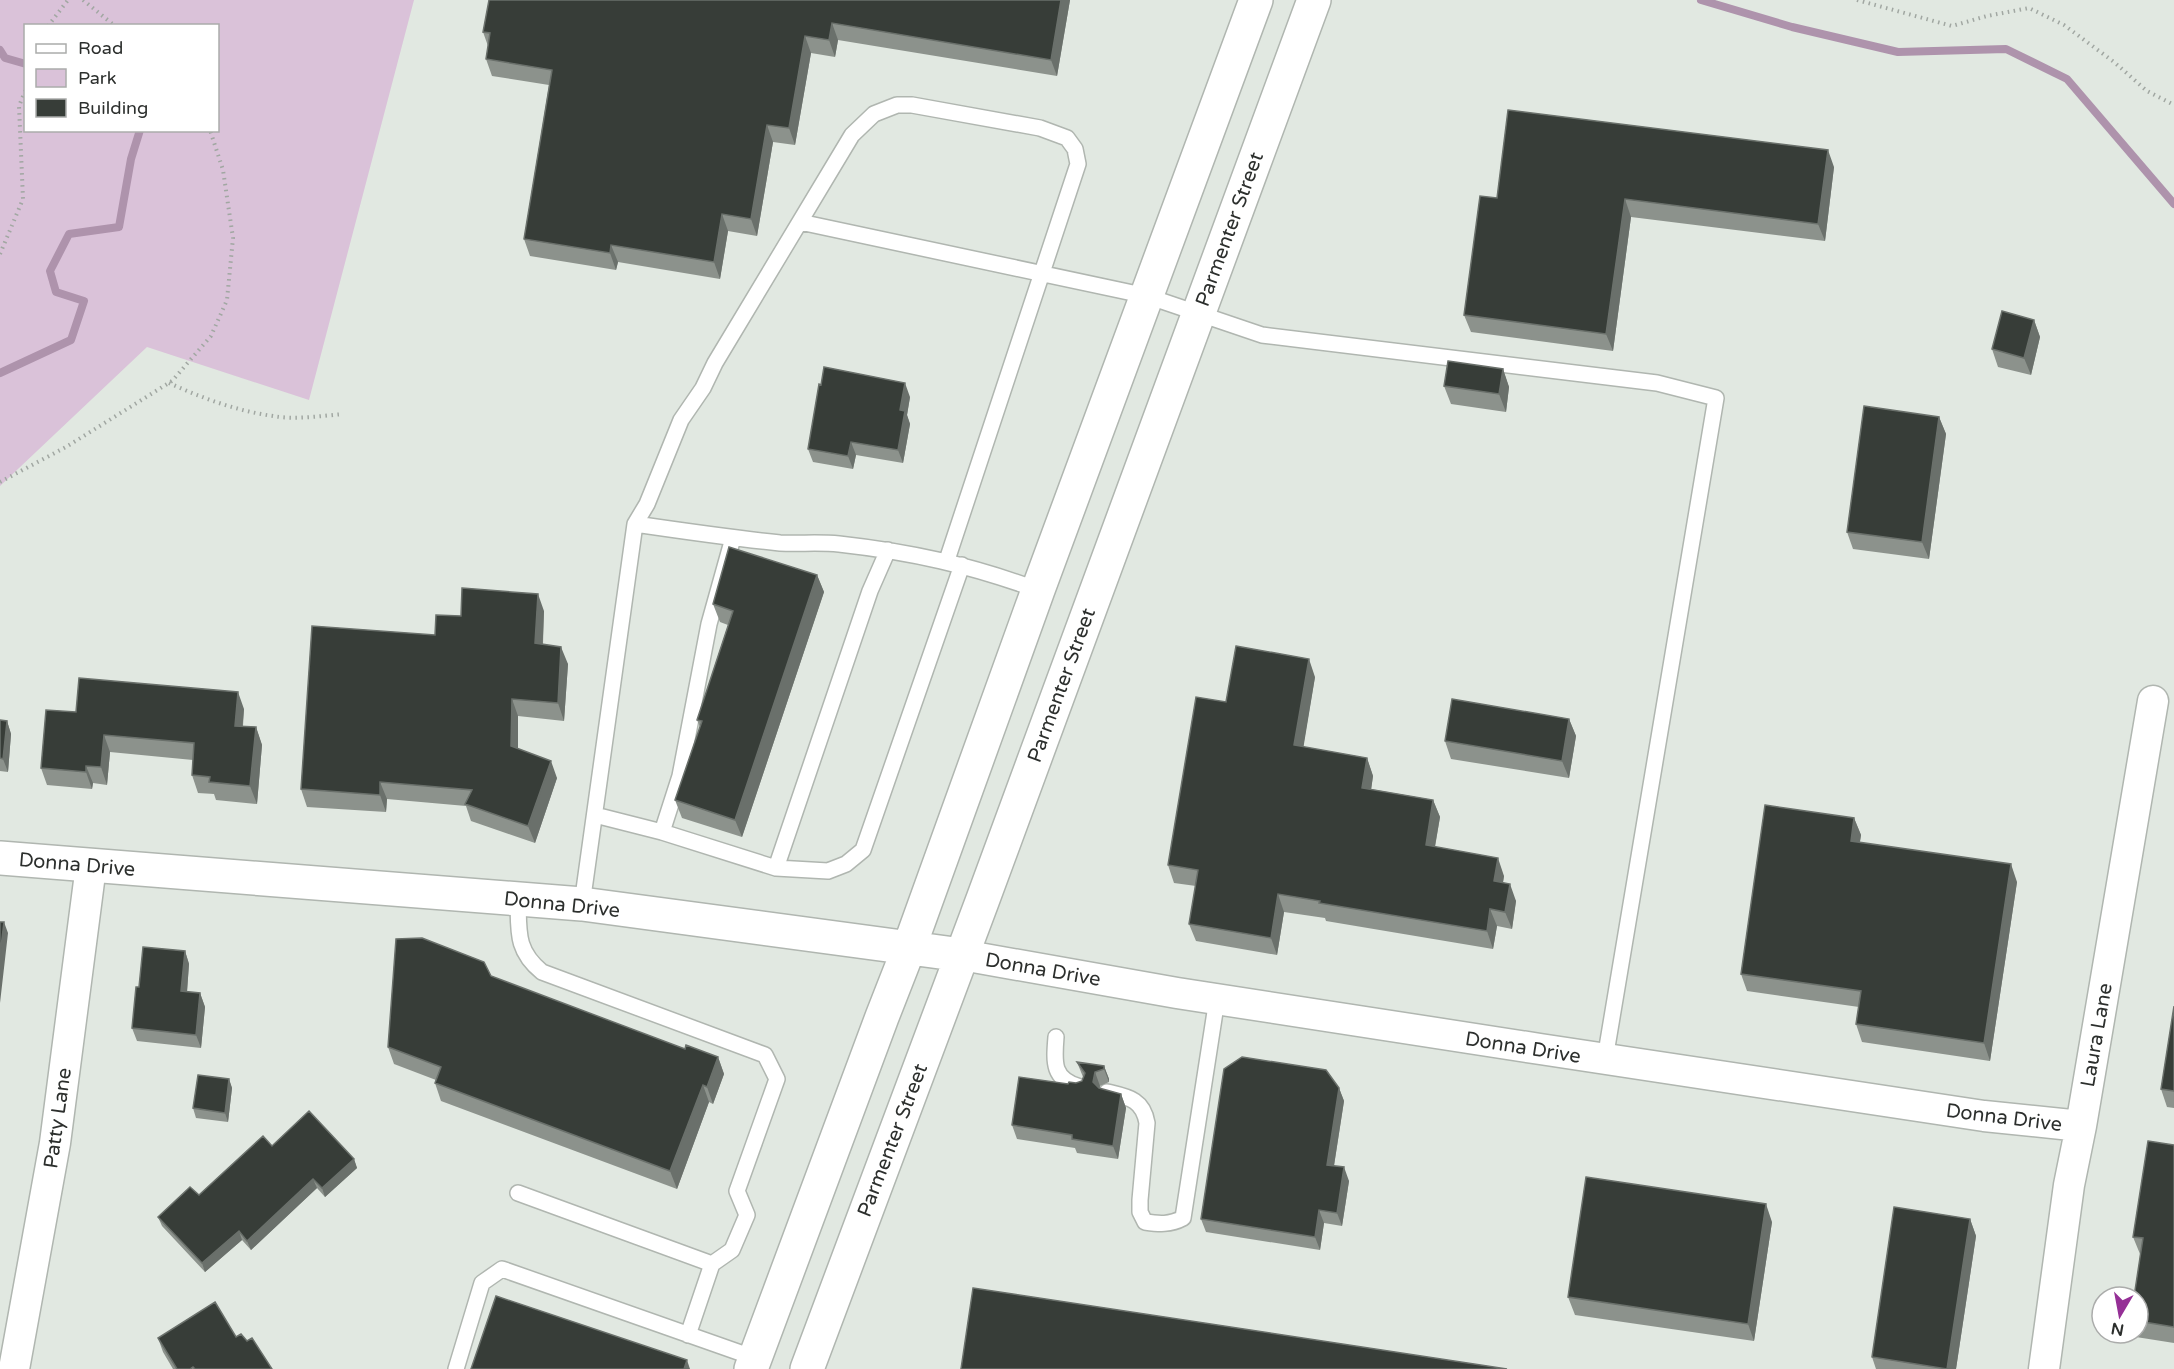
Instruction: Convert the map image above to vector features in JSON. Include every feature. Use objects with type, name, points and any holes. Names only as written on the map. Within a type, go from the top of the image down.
[{"type":"street","points":[[753,1363],[909,948],[1038,590],[1256,0]]},
{"type":"street","name":"Parmenter Street","points":[[807,1369],[962,956],[1314,0]]},
{"type":"street","name":"Laura Lane","points":[[2044,1369],[2068,1185],[2081,1126],[2153,701]]},
{"type":"street","name":"Donna Drive","points":[[0,858],[582,904],[909,948],[1217,999],[1605,1059],[1984,1116],[2081,1126]]},
{"type":"street","name":"Patty Lane","points":[[14,1369],[55,1143],[91,866]]},
{"type":"lane","points":[[582,904],[635,524],[647,504],[681,420],[703,388],[715,363],[852,135],[874,114],[897,105],[1040,128],[1066,138],[1075,149],[1078,164],[947,560]]},
{"type":"lane","points":[[800,222],[1147,296],[1262,335],[1657,383],[1716,398],[1605,1059]]},
{"type":"lane","points":[[635,524],[783,543],[836,544],[888,550],[947,560],[1038,590]]},
{"type":"lane","points":[[662,832],[680,776],[709,624],[733,537]]},
{"type":"lane","points":[[776,868],[870,591],[888,550]]},
{"type":"lane","points":[[595,816],[662,832],[776,868],[828,870],[846,864],[863,850],[962,565]]},
{"type":"lane","points":[[518,899],[519,937],[524,954],[542,972],[765,1055],[777,1079],[737,1191],[747,1215],[732,1250],[712,1264],[688,1335]]},
{"type":"lane","points":[[1107,1092],[1131,1098],[1140,1104],[1145,1112],[1147,1123],[1140,1212],[1145,1222],[1162,1224],[1176,1222],[1183,1218],[1217,999]]},
{"type":"lane","points":[[1056,1037],[1054,1061],[1057,1071],[1062,1077],[1080,1087]]},
{"type":"lane","points":[[518,1193],[712,1264]]},
{"type":"lane","points":[[456,1369],[482,1282],[502,1269],[688,1335],[753,1363]]},
{"type":"path","points":[[49,24],[68,0]]},
{"type":"path","points":[[83,0],[113,24]]},
{"type":"path","points":[[1857,0],[1952,26],[1986,16],[2029,8],[2064,25],[2114,62],[2147,91],[2174,105]]},
{"type":"path","points":[[0,254],[23,199],[19,106],[24,94]]},
{"type":"path","points":[[0,482],[66,447],[169,382],[212,336],[227,300],[233,238],[223,170],[211,132]]},
{"type":"path","points":[[169,382],[208,400],[274,417],[317,417],[343,414]]},
{"type":"green space","points":[[0,0],[414,0],[309,400],[147,347],[0,486]]},
{"type":"building","points":[[489,0],[1061,0],[1051,60],[832,23],[829,40],[805,36],[789,128],[767,125],[751,219],[722,214],[714,262],[611,245],[610,253],[524,239],[552,70],[486,59],[490,33],[483,32]]},
{"type":"building","points":[[1508,110],[1828,150],[1818,224],[1625,199],[1606,334],[1464,315],[1480,196],[1497,198]]},
{"type":"building","points":[[2002,311],[2034,320],[2024,358],[1992,349]]},
{"type":"building","points":[[1448,361],[1503,369],[1499,394],[1444,386]]},
{"type":"building","points":[[824,367],[905,383],[900,410],[905,411],[898,450],[851,442],[848,456],[808,449]]},
{"type":"building","points":[[1864,406],[1939,417],[1922,542],[1847,532]]},
{"type":"building","points":[[729,547],[817,575],[735,820],[675,800],[702,721],[697,720],[733,611],[713,604]]},
{"type":"building","points":[[462,588],[538,594],[535,643],[561,647],[558,703],[512,699],[511,746],[551,761],[528,826],[465,804],[472,790],[380,782],[380,795],[301,789],[312,626],[435,635],[436,615],[461,616]]},
{"type":"building","points":[[1236,646],[1309,659],[1294,745],[1367,758],[1362,788],[1433,800],[1426,845],[1498,858],[1494,881],[1510,884],[1505,912],[1490,909],[1487,931],[1278,894],[1271,938],[1189,924],[1198,870],[1168,865],[1196,697],[1226,702]]},
{"type":"building","points":[[79,678],[238,692],[235,726],[256,727],[250,786],[209,782],[210,777],[192,775],[194,743],[104,735],[101,767],[86,766],[86,772],[41,768],[46,710],[76,712]]},
{"type":"building","points":[[1452,699],[1569,719],[1562,761],[1445,741]]},
{"type":"building","points":[[0,720],[7,721],[3,759],[0,758]]},
{"type":"building","points":[[1765,805],[1854,818],[1851,841],[2011,864],[1984,1043],[1856,1024],[1861,991],[1741,974]]},
{"type":"building","points":[[0,922],[4,922],[0,956]]},
{"type":"building","points":[[422,938],[484,962],[491,976],[685,1049],[686,1045],[718,1057],[707,1087],[703,1085],[670,1171],[435,1083],[441,1067],[388,1047],[396,939]]},
{"type":"building","points":[[143,947],[185,951],[181,991],[200,993],[196,1035],[132,1028]]},
{"type":"building","points":[[2174,1006],[2174,1091],[2161,1089]]},
{"type":"building","points":[[1242,1057],[1326,1070],[1339,1088],[1327,1165],[1344,1167],[1337,1213],[1319,1210],[1315,1237],[1201,1219],[1224,1069]]},
{"type":"building","points":[[1077,1062],[1104,1066],[1104,1069],[1095,1072],[1093,1082],[1099,1088],[1121,1094],[1113,1146],[1072,1139],[1072,1135],[1012,1125],[1019,1077],[1068,1084],[1069,1082],[1076,1083],[1082,1081],[1085,1073]]},
{"type":"building","points":[[198,1075],[229,1079],[225,1113],[193,1108]]},
{"type":"building","points":[[309,1111],[354,1159],[322,1188],[313,1179],[247,1241],[239,1231],[202,1263],[158,1217],[190,1187],[199,1195],[263,1136],[272,1146]]},
{"type":"building","points":[[2148,1141],[2174,1145],[2174,1327],[2150,1323],[2150,1285],[2136,1285],[2143,1238],[2133,1237]]},
{"type":"building","points":[[1586,1177],[1766,1204],[1748,1324],[1568,1297]]},
{"type":"building","points":[[1894,1207],[1970,1219],[1947,1369],[1872,1357]]},
{"type":"building","points":[[973,1288],[1507,1369],[961,1369]]},
{"type":"building","points":[[496,1296],[687,1360],[684,1369],[471,1369]]},
{"type":"building","points":[[215,1302],[236,1337],[241,1334],[247,1341],[252,1338],[272,1369],[195,1369],[193,1367],[177,1369],[158,1338]]},
{"type":"waterway","points":[[1701,0],[1792,27],[1898,52],[2006,49],[2067,79],[2174,204]]},
{"type":"waterway","points":[[0,50],[5,58],[24,63]]},
{"type":"waterway","points":[[0,373],[71,340],[84,301],[56,292],[50,271],[69,234],[119,227],[131,159],[139,132]]}]
